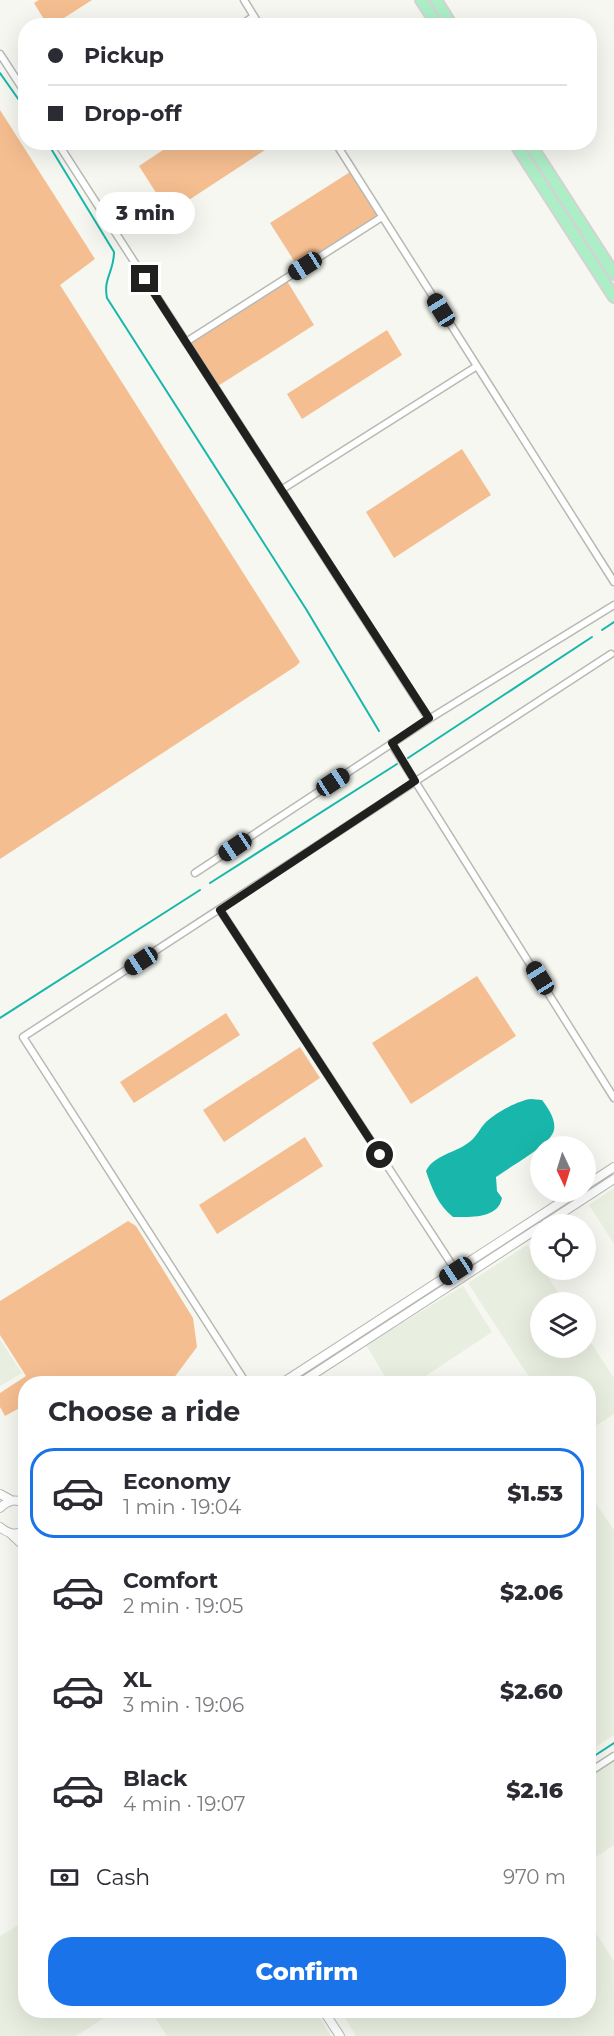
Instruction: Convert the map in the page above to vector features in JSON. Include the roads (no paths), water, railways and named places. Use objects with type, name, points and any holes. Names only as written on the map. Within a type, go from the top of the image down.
[{"type":"main road","points":[[421,0],[433,18]]},
{"type":"main road","points":[[436,0],[447,18]]},
{"type":"main road","points":[[519,150],[614,297]]},
{"type":"main road","points":[[533,150],[614,274]]},
{"type":"street","points":[[244,0],[254,16],[251,18]]},
{"type":"street","points":[[0,54],[18,82]]},
{"type":"street","points":[[63,150],[429,718]]},
{"type":"street","points":[[340,150],[614,582]]},
{"type":"street","points":[[186,342],[382,217]]},
{"type":"street","points":[[281,490],[477,366]]},
{"type":"street","points":[[195,873],[429,718],[614,605]]},
{"type":"street","points":[[241,1376],[23,1037],[611,654]]},
{"type":"street","points":[[392,743],[614,1098]]},
{"type":"street","points":[[220,910],[456,1271]]},
{"type":"street","points":[[596,1179],[614,1167]]},
{"type":"street","points":[[560,1214],[614,1179]]},
{"type":"street","points":[[293,1376],[561,1202]]},
{"type":"street","points":[[311,1376],[530,1234]]},
{"type":"street","points":[[0,1494],[18,1502]]},
{"type":"street","points":[[0,1508],[11,1500]]},
{"type":"street","points":[[0,1527],[6,1533]]},
{"type":"street","points":[[596,1768],[614,1756]]},
{"type":"street","points":[[328,2018],[340,2036]]},
{"type":"water","points":[[526,1100],[542,1100],[549,1110],[554,1126],[551,1136],[530,1136],[530,1154],[496,1177],[497,1191],[502,1198],[495,1210],[482,1215],[453,1217],[439,1202],[426,1171],[434,1161],[471,1141],[486,1122],[495,1115]]},
{"type":"waterway","points":[[0,73],[18,99]]},
{"type":"waterway","points":[[52,150],[114,252],[106,285],[107,298],[306,609],[379,731]]},
{"type":"waterway","points":[[602,630],[614,622]]},
{"type":"waterway","points":[[408,758],[592,637]]},
{"type":"waterway","points":[[210,883],[397,764]]},
{"type":"waterway","points":[[0,1018],[200,890]]},
{"type":"waterway","points":[[596,1755],[614,1743]]}]
